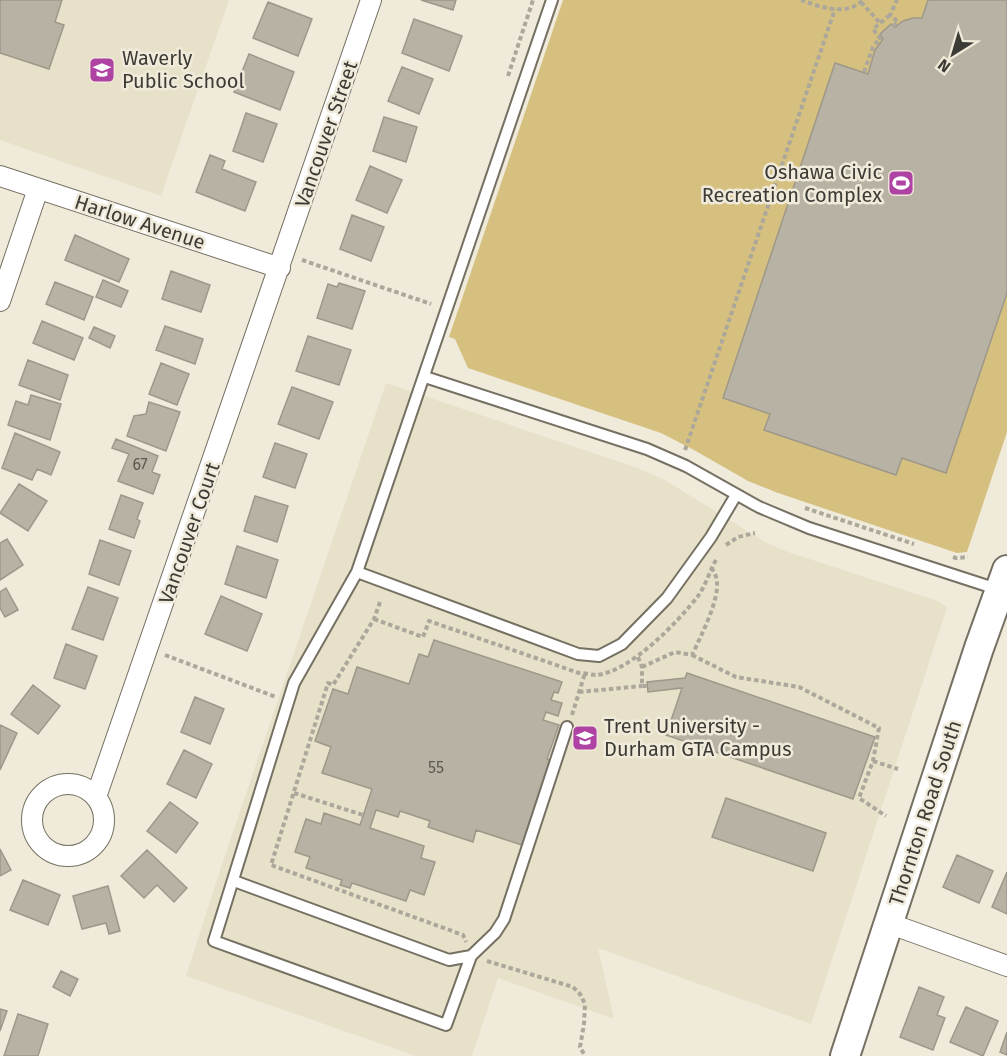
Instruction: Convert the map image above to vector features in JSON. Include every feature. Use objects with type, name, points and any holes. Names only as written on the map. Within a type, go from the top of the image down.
[{"type":"main road","name":"Thornton Road South","points":[[845,1056],[1004,580]]},
{"type":"street","name":"Vancouver Street","points":[[283,261],[371,0]]},
{"type":"street","name":"Harlow Avenue","points":[[0,176],[283,261]]},
{"type":"street","points":[[0,301],[38,189]]},
{"type":"street","name":"Vancouver Court","points":[[96,797],[283,261]]},
{"type":"street","points":[[888,923],[1007,966]]},
{"type":"lane","points":[[552,0],[357,573],[294,683],[214,941],[446,1025],[476,957],[504,919],[567,727]]},
{"type":"lane","points":[[425,376],[647,449],[686,466],[759,507],[809,528],[1004,580]]},
{"type":"lane","points":[[357,573],[578,654],[598,656],[622,644],[667,598],[711,537],[736,495]]},
{"type":"lane","points":[[234,881],[449,960],[476,957]]},
{"type":"path","points":[[801,0],[841,10],[862,1],[880,23]]},
{"type":"path","points":[[864,72],[873,47],[881,37],[873,29],[890,15],[897,0]]},
{"type":"path","points":[[685,450],[835,9]]},
{"type":"path","points":[[890,15],[898,22],[893,26]]},
{"type":"path","points":[[283,261],[431,304]]},
{"type":"path","points":[[374,620],[423,637],[429,621],[579,673],[597,675],[618,668],[638,657],[666,631],[699,594],[715,560],[728,543],[738,537],[755,533]]},
{"type":"path","points":[[692,655],[706,625],[716,592],[717,580],[712,568]]},
{"type":"path","points":[[380,602],[374,620],[333,685],[328,683],[271,865],[463,935],[466,943]]},
{"type":"path","points":[[149,648],[288,701]]},
{"type":"path","points":[[642,666],[675,652],[692,655],[736,677],[799,687],[879,728],[873,761],[859,798],[886,816]]},
{"type":"path","points":[[579,692],[644,686],[642,666],[638,657]]},
{"type":"path","points":[[567,727],[585,673]]},
{"type":"path","points":[[873,761],[898,769]]},
{"type":"path","points":[[294,793],[363,815]]},
{"type":"path","points":[[476,957],[573,987],[585,1004],[580,1047],[585,1056]]},
{"type":"shaded area","name":"Waverly Public School","points":[[0,0],[229,0],[161,196],[0,140]]},
{"type":"shaded area","name":"Oshawa Civic Recreation Complex","points":[[563,0],[1007,0],[1007,432],[967,552],[957,553],[778,493],[748,481],[661,433],[468,368],[455,339],[449,337]]},
{"type":"shaded area","name":"Trent University - Durham GTA Campus","points":[[386,383],[638,468],[665,480],[767,543],[938,601],[947,608],[811,1024],[598,948],[614,1019],[498,978],[472,1056],[416,1056],[186,976]]},
{"type":"building","points":[[0,0],[62,0],[55,22],[64,25],[49,69],[0,53]]},
{"type":"building","points":[[421,0],[456,0],[453,10]]},
{"type":"building","name":"Oshawa Civic Recreation Complex","points":[[928,0],[1007,0],[1007,293],[946,473],[902,458],[896,475],[764,430],[770,414],[723,398],[835,63],[868,74],[875,50],[883,39],[880,34],[891,24],[895,27],[903,21],[922,18]]},
{"type":"building","points":[[268,2],[312,19],[298,56],[253,38]]},
{"type":"building","points":[[414,19],[462,36],[449,71],[402,53]]},
{"type":"building","points":[[249,54],[294,72],[280,110],[234,92]]},
{"type":"building","points":[[402,67],[433,79],[419,114],[388,101]]},
{"type":"building","points":[[246,113],[277,124],[263,162],[233,151]]},
{"type":"building","points":[[384,117],[417,127],[406,162],[373,151]]},
{"type":"building","points":[[210,155],[225,161],[222,169],[256,182],[245,211],[196,192]]},
{"type":"building","points":[[370,166],[402,180],[387,213],[356,200]]},
{"type":"building","points":[[352,215],[384,227],[371,261],[340,249]]},
{"type":"building","points":[[75,235],[129,259],[119,282],[65,260]]},
{"type":"building","points":[[171,271],[210,285],[201,312],[162,299]]},
{"type":"building","points":[[103,280],[128,291],[121,307],[96,297]]},
{"type":"building","points":[[55,282],[93,297],[84,320],[46,304]]},
{"type":"building","points":[[339,283],[365,291],[352,329],[317,318],[328,284],[337,287]]},
{"type":"building","points":[[42,321],[83,338],[74,360],[33,343]]},
{"type":"building","points":[[165,326],[203,339],[195,364],[156,350]]},
{"type":"building","points":[[94,327],[115,336],[110,348],[89,338]]},
{"type":"building","points":[[308,336],[351,350],[339,385],[296,371]]},
{"type":"building","points":[[28,360],[68,375],[60,400],[19,385]]},
{"type":"building","points":[[161,363],[189,374],[177,405],[149,394]]},
{"type":"building","points":[[292,387],[333,402],[319,439],[278,424]]},
{"type":"building","points":[[31,395],[61,404],[50,440],[8,425],[16,401],[28,405]]},
{"type":"building","points":[[149,402],[180,412],[166,451],[127,436],[134,416],[146,414]]},
{"type":"building","points":[[15,433],[60,452],[51,475],[37,469],[32,480],[2,468]]},
{"type":"building","points":[[116,439],[158,456],[152,472],[160,475],[153,494],[118,481],[129,454],[112,448]]},
{"type":"building","points":[[275,443],[307,454],[295,488],[263,477]]},
{"type":"building","points":[[19,484],[47,501],[28,531],[0,513]]},
{"type":"building","points":[[121,495],[143,503],[137,519],[140,521],[134,538],[109,529]]},
{"type":"building","points":[[255,496],[288,506],[277,542],[244,531]]},
{"type":"building","points":[[7,539],[23,565],[0,580],[0,543]]},
{"type":"building","points":[[100,540],[131,551],[119,585],[89,574]]},
{"type":"building","points":[[237,546],[278,560],[266,598],[225,584]]},
{"type":"building","points":[[88,587],[118,598],[103,640],[72,629]]},
{"type":"building","points":[[6,588],[18,610],[5,617],[0,608],[0,592]]},
{"type":"building","points":[[221,596],[262,614],[247,651],[205,634]]},
{"type":"building","points":[[434,640],[562,682],[558,693],[554,692],[551,700],[562,703],[558,716],[546,712],[543,720],[559,725],[522,845],[476,830],[473,842],[428,827],[430,821],[400,811],[398,817],[376,810],[370,828],[424,846],[421,858],[435,862],[424,895],[410,890],[406,901],[352,883],[350,888],[340,885],[342,880],[306,868],[310,857],[295,852],[306,819],[321,824],[324,813],[360,825],[372,789],[322,773],[331,747],[315,741],[333,689],[348,694],[357,667],[409,684],[419,654],[428,657]]},
{"type":"building","points":[[66,644],[97,656],[85,689],[54,678]]},
{"type":"building","points":[[687,673],[875,737],[853,799],[666,735],[682,688],[648,692],[647,682],[685,678]]},
{"type":"building","points":[[33,685],[60,706],[38,734],[11,714]]},
{"type":"building","points":[[195,697],[224,709],[210,744],[181,732]]},
{"type":"building","points":[[0,725],[17,733],[0,770]]},
{"type":"building","points":[[184,750],[212,764],[196,798],[167,784]]},
{"type":"building","points":[[726,798],[826,833],[813,871],[712,837]]},
{"type":"building","points":[[170,802],[198,823],[176,853],[147,831]]},
{"type":"building","points":[[0,849],[11,870],[0,876]]},
{"type":"building","points":[[147,850],[187,888],[174,902],[157,885],[144,898],[121,876]]},
{"type":"building","points":[[957,855],[993,871],[979,903],[943,887]]},
{"type":"building","points":[[1007,872],[1007,914],[992,907]]},
{"type":"building","points":[[23,880],[60,895],[48,925],[10,910]]},
{"type":"building","points":[[108,886],[120,931],[109,934],[106,923],[82,929],[73,896]]},
{"type":"building","points":[[61,971],[78,979],[70,996],[53,987]]},
{"type":"building","points":[[919,987],[944,997],[937,1015],[945,1018],[933,1050],[900,1037]]},
{"type":"building","points":[[966,1007],[998,1021],[983,1056],[950,1042]]},
{"type":"building","points":[[0,1009],[7,1011],[0,1031]]},
{"type":"building","points":[[18,1014],[48,1024],[38,1056],[4,1056]]},
{"type":"building","points":[[1007,1032],[1007,1055],[1000,1052]]},
{"type":"place","name":"Waverly Public School","points":[[102,70]]},
{"type":"place","name":"Oshawa Civic Recreation Complex","points":[[901,183]]},
{"type":"place","name":"Trent University - Durham GTA Campus","points":[[585,738]]}]
